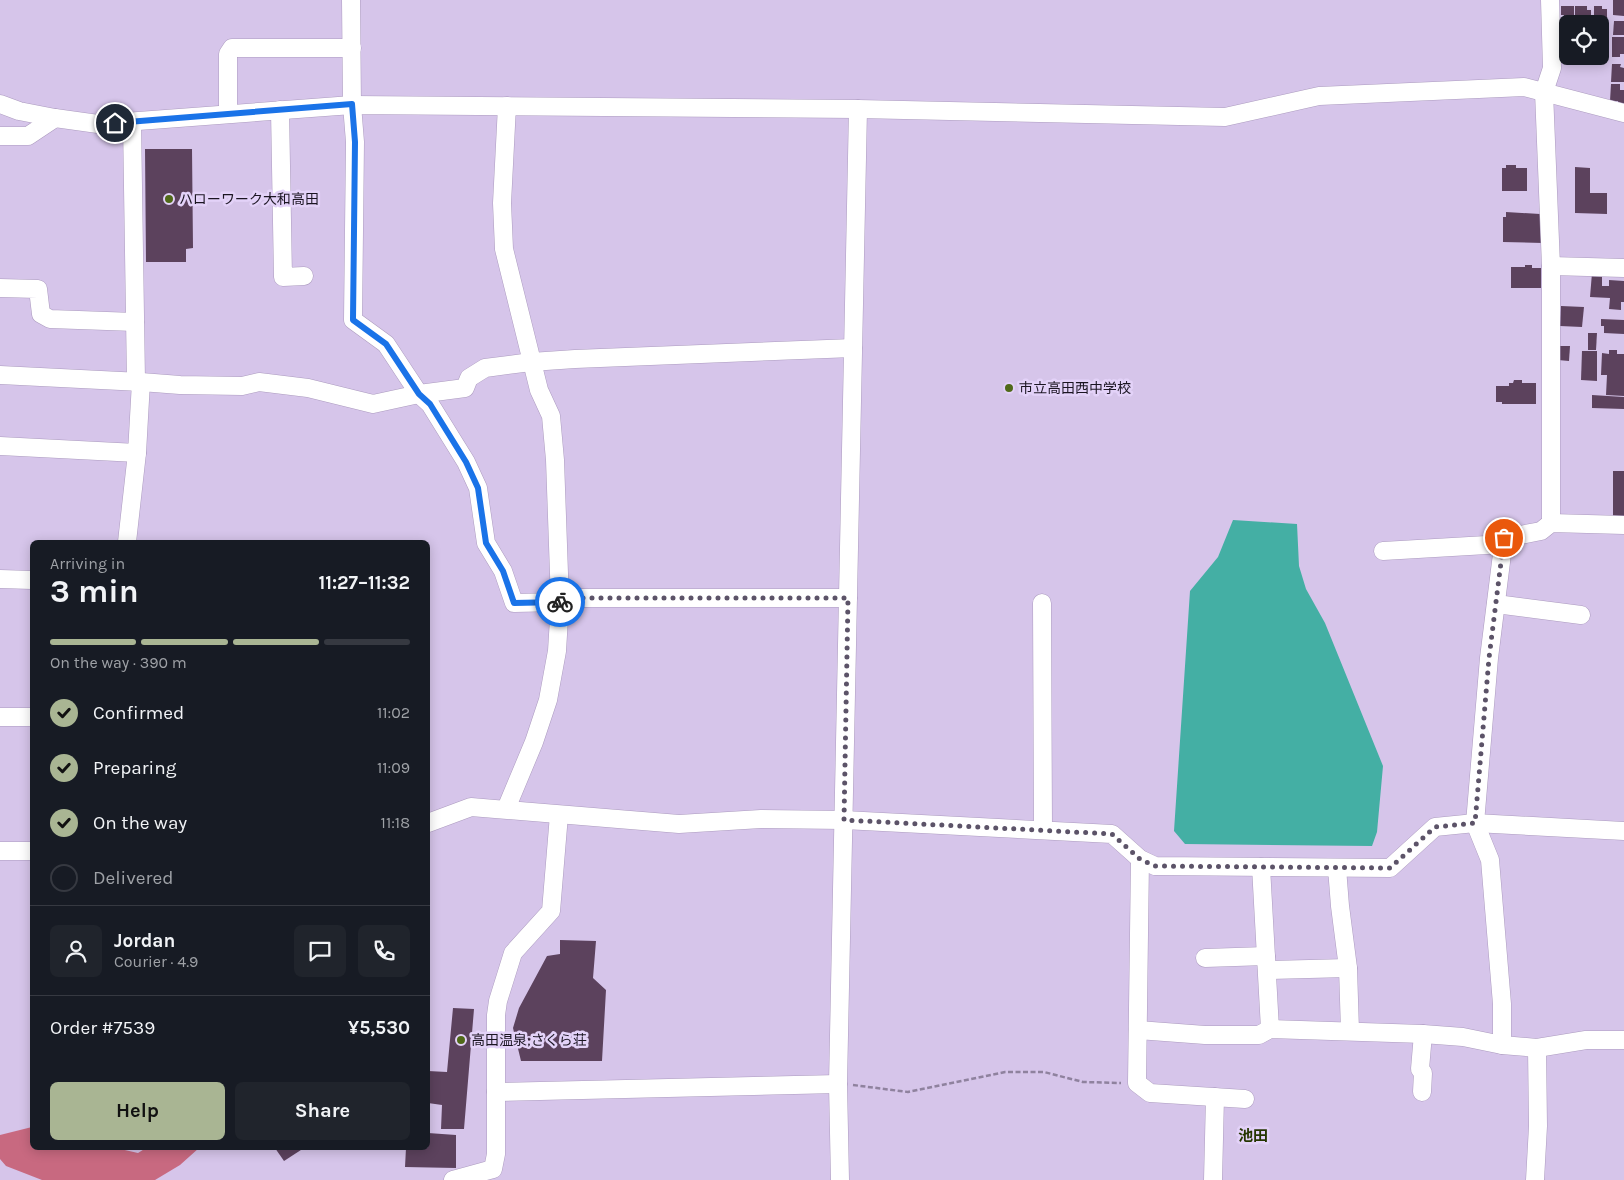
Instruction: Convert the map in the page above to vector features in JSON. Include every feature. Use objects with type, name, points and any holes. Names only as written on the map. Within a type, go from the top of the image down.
[{"type":"street","points":[[351,0],[352,104],[355,142],[353,320],[386,344],[419,394],[430,404],[466,462],[478,488],[486,543],[503,571],[514,603],[560,600],[848,598]]},
{"type":"street","points":[[1550,0],[1552,68],[1544,92],[1551,266],[1551,524]]},
{"type":"street","points":[[228,114],[228,54],[232,48],[352,48]]},
{"type":"street","points":[[0,104],[19,111],[98,124],[352,104],[858,109],[1225,117],[1319,96],[1524,87],[1624,113]]},
{"type":"street","points":[[506,809],[534,742],[548,700],[557,651],[560,600],[555,460],[551,416],[539,390],[531,362],[504,249],[502,204],[507,106]]},
{"type":"street","points":[[840,1180],[838,1084],[858,109]]},
{"type":"street","points":[[280,110],[283,276],[304,276]]},
{"type":"street","points":[[0,136],[28,136],[54,118]]},
{"type":"street","points":[[127,540],[137,453],[139,382],[135,322],[132,122]]},
{"type":"street","points":[[1551,266],[1624,268]]},
{"type":"street","points":[[0,288],[38,289],[41,314],[50,319],[135,322]]},
{"type":"street","points":[[0,375],[180,385],[242,386],[259,382],[308,388],[373,404],[419,394],[465,388],[469,378],[485,368],[531,362],[853,348]]},
{"type":"street","points":[[0,446],[137,453]]},
{"type":"street","points":[[1502,1045],[1502,1004],[1490,860],[1475,823],[1489,658],[1504,538],[1541,531],[1551,524],[1624,525]]},
{"type":"street","points":[[1383,551],[1504,544]]},
{"type":"street","points":[[0,579],[30,580]]},
{"type":"street","points":[[1042,603],[1043,830]]},
{"type":"street","points":[[1496,604],[1581,616]]},
{"type":"street","points":[[0,717],[30,718]]},
{"type":"street","points":[[430,822],[471,806],[678,824],[762,819],[844,820],[1043,830],[1112,834],[1140,859],[1155,866],[1337,868],[1390,868],[1435,827],[1475,823],[1624,831]]},
{"type":"street","points":[[453,1180],[493,1169],[496,1154],[496,1015],[498,1001],[513,953],[551,911],[560,814]]},
{"type":"street","points":[[0,851],[30,851]]},
{"type":"street","points":[[1140,859],[1138,1083],[1150,1093],[1245,1099]]},
{"type":"street","points":[[1261,867],[1270,1029]]},
{"type":"street","points":[[1337,868],[1348,968],[1350,1031]]},
{"type":"street","points":[[1204,958],[1348,968]]},
{"type":"street","points":[[1138,1030],[1205,1035],[1259,1035],[1270,1029],[1423,1034],[1462,1037],[1502,1045],[1537,1048],[1586,1040],[1624,1040]]},
{"type":"street","points":[[1422,1092],[1423,1073],[1420,1069],[1423,1034]]},
{"type":"street","points":[[1535,1180],[1538,1126],[1537,1048]]},
{"type":"street","points":[[496,1092],[838,1084]]},
{"type":"street","points":[[1213,1180],[1215,1097]]},
{"type":"path","points":[[838,1084],[908,1092],[1005,1072],[1044,1072],[1082,1082],[1138,1083]]},
{"type":"shaded area","points":[[1233,520],[1297,524],[1299,566],[1306,589],[1325,623],[1383,766],[1377,832],[1372,846],[1185,844],[1174,831],[1190,591],[1218,557]]},
{"type":"shaded area","points":[[30,1128],[30,1150],[125,1150],[138,1153],[143,1150],[197,1150],[180,1165],[155,1180],[42,1180],[6,1166],[0,1159],[0,1135]]},
{"type":"building","points":[[1613,0],[1624,0],[1624,16],[1613,15]]},
{"type":"building","points":[[1561,6],[1574,6],[1574,15],[1561,15]]},
{"type":"building","points":[[1575,6],[1587,6],[1587,10],[1591,10],[1591,15],[1575,15]]},
{"type":"building","points":[[1594,6],[1602,6],[1602,9],[1607,9],[1607,15],[1594,15]]},
{"type":"building","points":[[1614,21],[1624,21],[1624,35],[1613,35]]},
{"type":"building","points":[[1612,37],[1624,37],[1624,54],[1620,54],[1620,57],[1612,57]]},
{"type":"building","points":[[1612,64],[1621,64],[1620,67],[1624,68],[1624,82],[1611,82]]},
{"type":"building","points":[[1611,84],[1620,84],[1620,90],[1624,90],[1624,104],[1618,104],[1618,101],[1610,101]]},
{"type":"building","name":"ハローワーク大和高田","points":[[145,149],[192,149],[193,248],[186,249],[186,262],[146,262]]},
{"type":"building","points":[[1506,165],[1516,165],[1516,168],[1527,168],[1527,191],[1502,191],[1502,168],[1506,168]]},
{"type":"building","points":[[1575,167],[1590,168],[1590,193],[1607,193],[1607,214],[1575,213]]},
{"type":"building","points":[[1506,212],[1540,214],[1540,229],[1543,229],[1543,243],[1503,242],[1503,217],[1506,217]]},
{"type":"building","points":[[1525,265],[1532,265],[1532,268],[1541,268],[1541,288],[1511,288],[1511,267],[1525,267]]},
{"type":"building","points":[[1592,273],[1602,274],[1602,286],[1609,286],[1609,280],[1624,281],[1624,302],[1621,302],[1621,310],[1609,309],[1610,298],[1590,297]]},
{"type":"building","points":[[1561,306],[1584,307],[1582,327],[1560,326]]},
{"type":"building","points":[[1601,319],[1624,320],[1624,334],[1604,333]]},
{"type":"building","points":[[1588,333],[1597,333],[1596,350],[1588,350]]},
{"type":"building","points":[[1559,346],[1570,346],[1569,361],[1558,360]]},
{"type":"building","points":[[1609,350],[1617,350],[1617,354],[1624,354],[1624,396],[1606,395],[1607,375],[1601,375],[1602,353],[1609,354]]},
{"type":"building","points":[[1582,351],[1597,351],[1597,381],[1581,380]]},
{"type":"building","points":[[1514,380],[1522,380],[1522,383],[1536,383],[1536,404],[1502,404],[1502,402],[1496,402],[1496,386],[1509,386],[1509,383],[1513,383]]},
{"type":"building","points":[[1592,395],[1624,397],[1624,409],[1592,408]]},
{"type":"building","points":[[1613,471],[1624,471],[1624,516],[1613,516]]},
{"type":"building","points":[[560,940],[596,941],[593,978],[606,990],[602,1061],[521,1061],[513,1028],[519,1008],[547,956],[560,954]]},
{"type":"building","name":"高田温泉;さくら荘","points":[[453,1008],[474,1009],[464,1129],[441,1129],[442,1105],[430,1103],[430,1071],[447,1072]]},
{"type":"building","points":[[430,1133],[456,1135],[456,1168],[405,1167],[406,1150],[430,1150]]},
{"type":"building","points":[[276,1150],[301,1150],[284,1161]]},
{"type":"way so far","points":[[560,602],[560,598],[848,598],[844,820],[1112,834],[1140,859],[1155,866],[1390,868],[1435,827],[1475,823],[1489,658],[1504,538]]},
{"type":"place","name":"ハローワーク大和高田","points":[[169,199]]},
{"type":"place","name":"市立高田西中学校","points":[[1009,388]]},
{"type":"place","name":"高田温泉;さくら荘","points":[[461,1040]]},
{"type":"district","name":"池田","points":[[1253,1136]]},
{"type":"route","points":[[115,123],[352,104],[355,142],[353,320],[386,344],[419,394],[430,404],[466,462],[478,488],[486,543],[503,571],[514,603],[560,602]]}]
